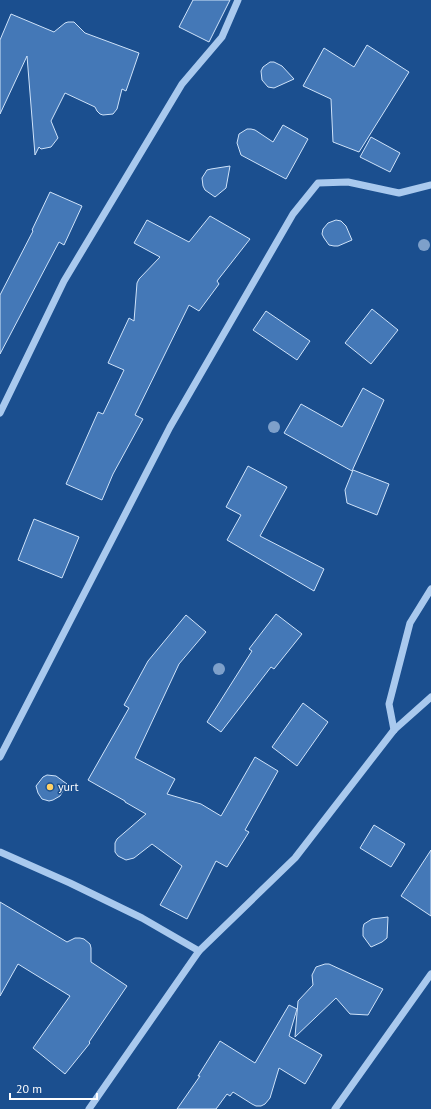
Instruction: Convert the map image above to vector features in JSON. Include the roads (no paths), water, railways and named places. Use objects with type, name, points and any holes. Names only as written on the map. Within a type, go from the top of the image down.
[{"type":"street","points":[[0,413],[64,281],[182,84],[222,37],[238,0]]},
{"type":"street","points":[[0,758],[170,427],[293,214],[318,184],[348,182],[399,192],[431,185]]},
{"type":"street","points":[[394,730],[389,704],[410,623],[431,589]]},
{"type":"street","points":[[89,1109],[199,951],[295,858],[394,730],[431,697]]},
{"type":"street","points":[[0,852],[70,883],[142,918],[199,951]]},
{"type":"street","points":[[335,1109],[431,974]]},
{"type":"place","name":"yurt","points":[[50,787]]}]
